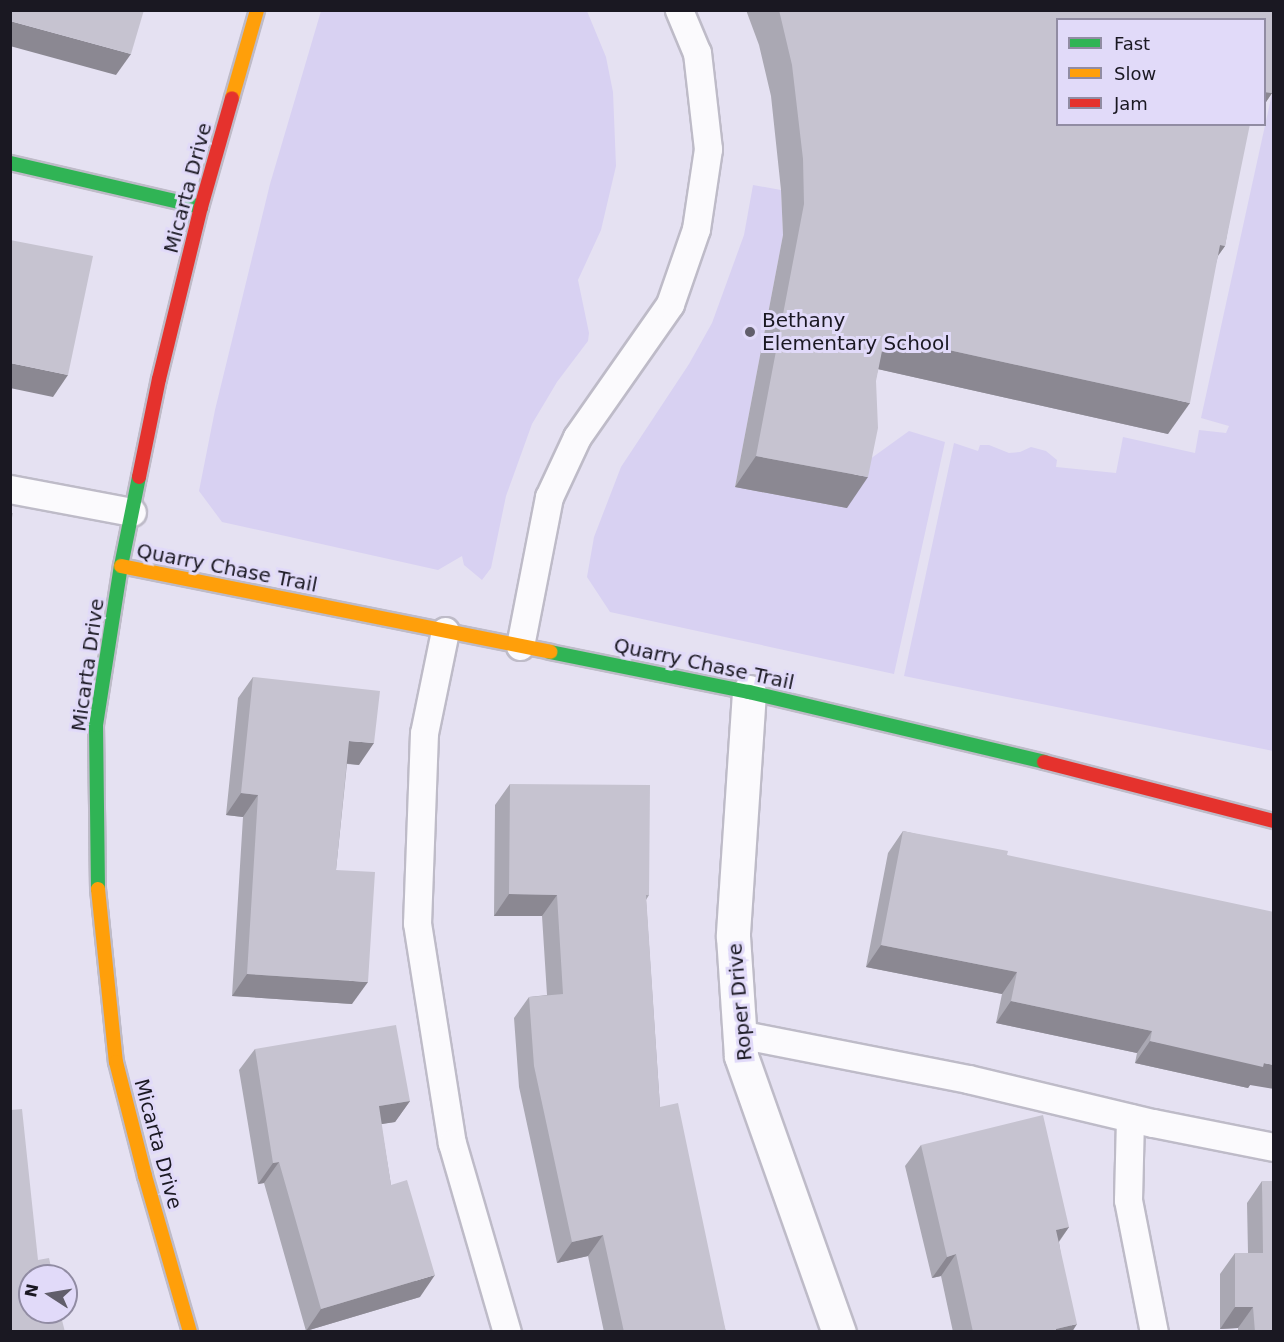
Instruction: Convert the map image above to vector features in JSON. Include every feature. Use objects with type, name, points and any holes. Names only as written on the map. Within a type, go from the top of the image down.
[{"type":"street","name":"Micarta Drive","points":[[190,1332],[145,1176],[116,1062],[98,892],[96,725],[121,566],[159,379],[201,207],[257,10]]},
{"type":"street","points":[[10,163],[201,207]]},
{"type":"street","name":"Quarry Chase Trail","points":[[121,566],[748,692],[969,742],[1274,821]]},
{"type":"street","name":"Roper Drive","points":[[748,692],[733,936],[741,1056],[839,1332]]},
{"type":"lane","points":[[520,646],[549,497],[577,436],[670,304],[696,229],[708,149],[697,53],[679,10]]},
{"type":"lane","points":[[10,489],[132,512]]},
{"type":"lane","points":[[446,631],[424,734],[417,923],[452,1143],[507,1332]]},
{"type":"lane","points":[[739,1034],[968,1079],[1130,1118],[1274,1147]]},
{"type":"lane","points":[[1130,1118],[1128,1200],[1154,1332]]},
{"type":"shaded area","points":[[321,11],[587,11],[606,57],[613,92],[616,166],[601,230],[578,280],[589,333],[588,341],[557,382],[532,424],[506,496],[491,568],[482,580],[464,565],[462,556],[438,570],[222,522],[199,491],[215,410],[270,184]]},
{"type":"shaded area","points":[[1273,89],[1273,751],[904,676],[954,443],[978,451],[980,445],[989,445],[1009,453],[1020,452],[1031,447],[1046,451],[1057,460],[1056,467],[1116,473],[1123,437],[1195,453],[1199,430],[1226,433],[1229,426],[1201,418]]},
{"type":"shaded area","points":[[753,185],[781,190],[783,235],[735,487],[847,508],[866,462],[909,431],[945,442],[894,674],[610,612],[587,577],[594,537],[621,467],[689,364],[712,323],[744,235]]},
{"type":"building","points":[[10,10],[144,10],[131,54],[10,21]]},
{"type":"building","points":[[779,10],[1274,10],[1274,88],[1272,93],[1266,92],[1266,18],[1056,18],[1056,126],[1250,126],[1225,246],[1220,245],[1190,403],[885,336],[876,381],[878,428],[868,477],[756,456],[804,204],[803,159],[792,65]]},
{"type":"building","points":[[10,240],[93,256],[68,375],[10,363]]},
{"type":"building","points":[[253,677],[380,691],[374,743],[349,741],[336,870],[375,872],[368,982],[247,974],[258,795],[241,793]]},
{"type":"building","points":[[510,784],[650,785],[649,895],[646,895],[660,1107],[678,1103],[726,1332],[624,1332],[603,1235],[572,1242],[534,1066],[529,997],[563,994],[557,895],[509,894]]},
{"type":"building","points":[[903,831],[1008,851],[1007,855],[1274,912],[1274,1065],[1264,1063],[1263,1067],[1150,1041],[1152,1031],[1011,1001],[1017,972],[881,945]]},
{"type":"building","points":[[396,1025],[410,1101],[379,1106],[391,1185],[407,1180],[435,1275],[321,1309],[279,1162],[273,1163],[255,1049]]},
{"type":"building","points":[[10,1107],[11,1110],[22,1109],[38,1260],[49,1258],[50,1264],[18,1264],[18,1324],[63,1324],[65,1332],[10,1332]]},
{"type":"building","points":[[1043,1115],[1069,1227],[1056,1230],[1077,1324],[1056,1329],[1056,1332],[973,1332],[956,1254],[947,1257],[921,1145]]},
{"type":"building","points":[[1262,1181],[1274,1181],[1274,1332],[1255,1332],[1253,1307],[1235,1307],[1235,1253],[1263,1253]]},
{"type":"traffic: fast","points":[[10,163],[201,207]]},
{"type":"traffic: fast","points":[[98,889],[96,725],[121,566],[139,477]]},
{"type":"traffic: fast","points":[[550,652],[749,692],[1044,762]]},
{"type":"traffic: slow","points":[[232,98],[257,10]]},
{"type":"traffic: slow","points":[[121,566],[550,652]]},
{"type":"traffic: slow","points":[[98,889],[116,1062],[145,1176],[190,1332]]},
{"type":"traffic: jam","points":[[139,477],[159,379],[201,207],[232,98]]},
{"type":"traffic: jam","points":[[1044,762],[1274,821]]},
{"type":"place","name":"Bethany Elementary School","points":[[750,332]]}]
